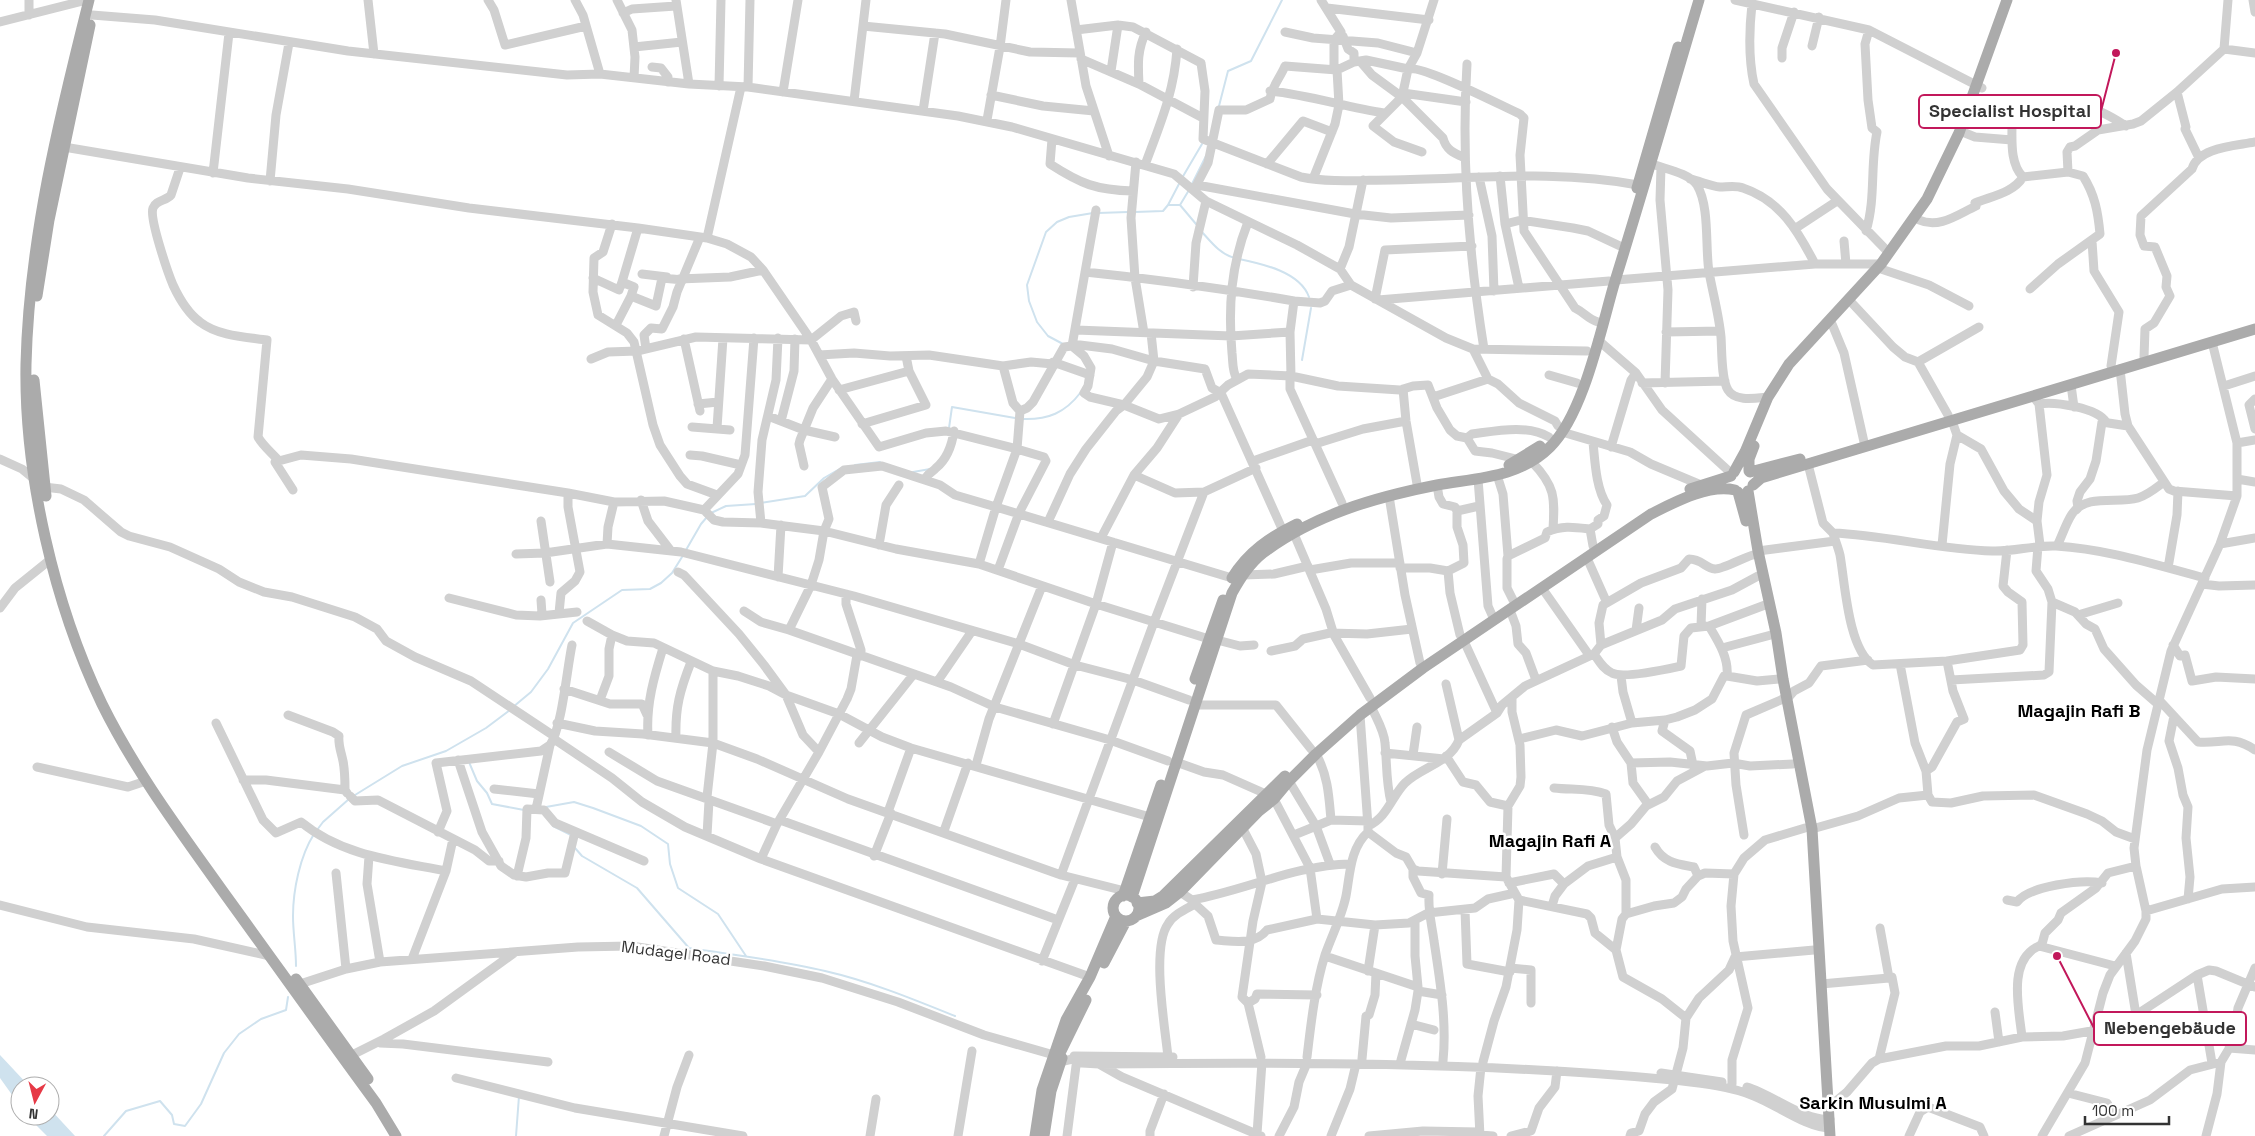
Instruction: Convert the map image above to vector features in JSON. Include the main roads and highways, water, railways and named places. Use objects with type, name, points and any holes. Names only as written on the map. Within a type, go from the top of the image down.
[{"type":"main road","points":[[88,0],[60,147],[44,247],[34,339],[34,394],[44,487],[59,562],[72,612],[108,700],[161,792],[352,1055],[404,1136]]},
{"type":"main road","points":[[96,0],[36,247],[27,335],[28,426],[35,478],[51,559],[66,612],[99,695],[146,781],[177,828],[376,1103],[396,1136]]},
{"type":"main road","points":[[1130,897],[1192,702],[1241,564],[1254,550],[1342,503],[1366,494],[1495,469],[1520,460],[1533,452],[1560,429],[1574,412],[1598,340],[1620,246],[1692,0]]},
{"type":"main road","points":[[1288,533],[1351,506],[1389,496],[1497,475],[1532,462],[1550,448],[1568,409],[1612,280],[1657,166],[1699,0]]},
{"type":"main road","points":[[1743,489],[1754,478],[1750,472],[1749,459],[1774,394],[1793,366],[1851,302],[1919,220],[1944,176],[1965,133],[2007,0]]},
{"type":"main road","points":[[1743,489],[1731,485],[1732,474],[1745,452],[1768,397],[1789,364],[1808,341],[1881,267],[1927,198],[1980,86],[2014,0]]},
{"type":"main road","points":[[1126,917],[1114,904],[1130,897],[1154,901],[1163,896],[1289,781],[1314,751],[1360,715],[1370,702],[1512,605],[1647,509],[1672,496],[1742,469],[1750,472],[1950,418],[2036,400],[2144,357],[2255,324]]},
{"type":"main road","points":[[1035,1136],[1042,1090],[1126,917],[1166,903],[1180,892],[1243,829],[1270,797],[1314,751],[1370,702],[1420,663],[1462,638],[1492,615],[1542,588],[1651,514],[1675,502],[1726,488],[1743,489],[1761,478],[1950,418],[2116,367],[2255,329]]},
{"type":"main road","points":[[1743,489],[1756,553],[1776,634],[1793,764],[1808,828],[1814,950],[1827,1128]]},
{"type":"main road","points":[[1756,553],[1758,576],[1771,635],[1778,679],[1785,699],[1808,828],[1829,1107],[1827,1128]]},
{"type":"main road","points":[[1130,897],[1150,817],[1172,762]]},
{"type":"main road","points":[[1044,1136],[1056,1058],[1066,1020],[1126,917],[1138,908],[1130,897]]},
{"type":"water","points":[[0,1055],[20,1076],[10,1076],[10,1092],[0,1078]]},
{"type":"water","points":[[60,1120],[75,1136],[47,1136],[37,1126],[60,1126]]},
{"type":"waterway","points":[[1219,106],[1228,71],[1251,61],[1282,0]]},
{"type":"waterway","points":[[1182,178],[1202,144]]},
{"type":"waterway","points":[[1191,186],[1206,156]]},
{"type":"waterway","points":[[1168,205],[1180,182]]},
{"type":"waterway","points":[[1135,212],[1163,211],[1168,205],[1180,205],[1189,190]]},
{"type":"waterway","points":[[1180,205],[1196,224]]},
{"type":"waterway","points":[[1098,213],[1128,212]]},
{"type":"waterway","points":[[1063,344],[1048,336],[1037,322],[1029,301],[1027,285],[1046,232],[1057,222],[1069,217],[1093,213]]},
{"type":"waterway","points":[[1202,232],[1221,251],[1235,258]]},
{"type":"waterway","points":[[1239,259],[1280,270],[1298,281],[1309,297]]},
{"type":"waterway","points":[[1302,360],[1311,308]]},
{"type":"waterway","points":[[1022,419],[1040,418],[1055,414],[1069,405],[1081,392]]},
{"type":"waterway","points":[[949,428],[952,407],[1015,418]]},
{"type":"waterway","points":[[855,465],[880,462]]},
{"type":"waterway","points":[[761,503],[805,496],[824,478],[843,467]]},
{"type":"waterway","points":[[913,472],[930,469]]},
{"type":"waterway","points":[[711,513],[726,506],[756,504]]},
{"type":"waterway","points":[[686,550],[707,517]]},
{"type":"waterway","points":[[513,707],[531,692],[548,669],[573,623],[622,590],[650,589],[661,583],[672,573],[682,557]]},
{"type":"waterway","points":[[355,795],[402,766],[446,751],[486,728],[510,710]]},
{"type":"waterway","points":[[469,762],[477,781],[487,793],[492,804],[524,810]]},
{"type":"waterway","points":[[317,830],[323,822],[349,799]]},
{"type":"waterway","points":[[546,807],[574,802],[641,826],[668,844],[670,864],[678,888],[718,914],[746,956]]},
{"type":"waterway","points":[[553,826],[571,835]]},
{"type":"waterway","points":[[296,966],[293,922],[294,895],[301,863],[314,834]]},
{"type":"waterway","points":[[575,848],[582,856],[637,888],[689,948],[808,967],[841,975],[891,991],[955,1016]]},
{"type":"waterway","points":[[104,1136],[126,1111],[160,1101],[172,1115],[174,1124],[185,1126],[201,1104],[224,1053],[239,1034],[261,1019],[286,1010],[288,997]]},
{"type":"waterway","points":[[516,1136],[519,1096]]},
{"type":"place","name":"Specialist Hospital","points":[[2116,53]]},
{"type":"place","name":"Nebengebäude","points":[[2057,956]]},
{"type":"district","name":"Magajin Rafi B","points":[[2079,710]]},
{"type":"district","name":"Magajin Rafi A","points":[[1550,840]]},
{"type":"district","name":"Sarkin Musulmi A","points":[[1873,1102]]}]
